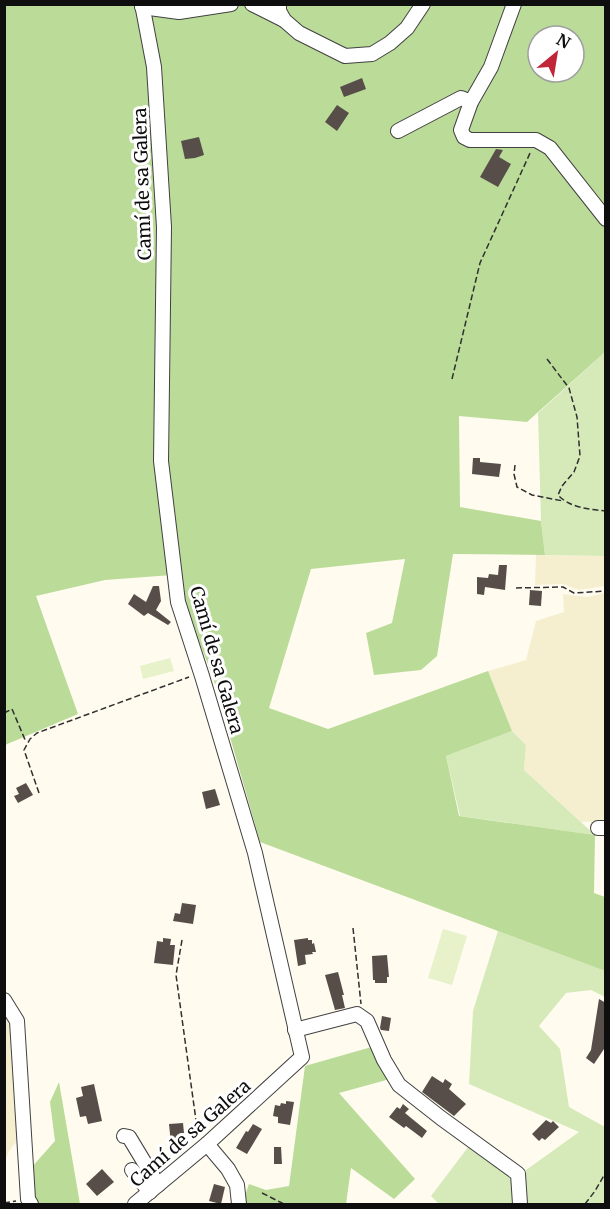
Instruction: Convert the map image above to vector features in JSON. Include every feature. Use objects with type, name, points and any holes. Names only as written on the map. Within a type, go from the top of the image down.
[{"type":"street","name":"Camí de sa Galera","points":[[135,1204],[203,1147],[302,1057],[255,853],[178,602],[161,461],[164,227],[154,67],[142,6],[178,12],[231,4]]},
{"type":"street","points":[[252,4],[284,20],[299,33],[345,56],[372,54],[390,43],[407,28],[417,8]]},
{"type":"street","points":[[279,4],[279,11],[284,20]]},
{"type":"street","points":[[514,4],[491,67],[471,102],[461,130],[464,137],[470,140],[536,140],[550,148],[606,219]]},
{"type":"street","points":[[398,131],[461,98],[471,102]]},
{"type":"street","points":[[4,1000],[17,1021],[28,1199],[31,1204]]},
{"type":"street","points":[[295,1030],[357,1014],[362,1017],[367,1021],[384,1060],[399,1085],[518,1174],[520,1204]]},
{"type":"street","points":[[124,1136],[129,1137],[154,1188]]},
{"type":"street","points":[[203,1147],[228,1169],[237,1185],[239,1204]]},
{"type":"street","points":[[132,1170],[154,1188]]},
{"type":"path","points":[[452,379],[480,263],[536,140]]},
{"type":"path","points":[[546,360],[569,388],[577,417],[580,456],[574,472],[562,486],[558,495],[564,501]]},
{"type":"path","points":[[515,465],[517,488],[532,495],[606,511]]},
{"type":"path","points":[[516,588],[563,587],[574,593],[606,591]]},
{"type":"path","points":[[39,793],[24,750],[26,743],[37,733],[201,672]]},
{"type":"path","points":[[4,713],[12,709],[26,743]]},
{"type":"path","points":[[353,928],[362,1017]]},
{"type":"path","points":[[182,940],[176,975],[203,1147]]},
{"type":"path","points":[[585,1204],[606,1172]]},
{"type":"path","points":[[261,1193],[284,1204]]},
{"type":"shaded area","points":[[536,555],[605,556],[605,586],[579,590],[563,584],[535,585]]},
{"type":"shaded area","points":[[605,593],[605,821],[581,822],[524,770],[526,745],[512,731],[488,671],[526,660],[536,621],[564,612],[563,594],[587,597]]},
{"type":"shaded area","points":[[5,1005],[14,1025],[18,1140],[9,1151],[5,1161]]},
{"type":"green space","points":[[5,5],[605,5],[605,352],[527,422],[459,416],[460,507],[541,521],[545,555],[453,554],[437,656],[421,670],[374,675],[366,633],[392,623],[405,559],[311,569],[269,708],[328,729],[488,671],[512,731],[446,756],[459,816],[595,835],[594,893],[605,897],[605,971],[260,842],[212,674],[172,575],[105,580],[36,596],[78,714],[5,745]]},
{"type":"green space","points":[[605,352],[605,556],[545,555],[541,521],[538,413]]},
{"type":"green space","points":[[170,658],[174,671],[143,679],[140,666]]},
{"type":"green space","points":[[512,731],[526,745],[524,770],[595,835],[460,816],[446,756]]},
{"type":"green space","points":[[443,929],[467,936],[452,985],[428,978]]},
{"type":"green space","points":[[498,931],[605,971],[605,997],[591,990],[566,993],[539,1026],[560,1049],[569,1107],[605,1127],[605,1204],[439,1204],[431,1196],[469,1146],[515,1178],[579,1132],[469,1084],[473,1011]]},
{"type":"green space","points":[[375,1046],[390,1079],[339,1093],[415,1179],[394,1199],[351,1168],[346,1204],[242,1204],[249,1184],[266,1190],[289,1186],[305,1066]]},
{"type":"green space","points":[[59,1082],[80,1204],[36,1204],[31,1168],[55,1141],[50,1102]]},
{"type":"building","points":[[362,78],[366,89],[344,97],[340,87]]},
{"type":"building","points":[[337,105],[349,113],[337,131],[325,122]]},
{"type":"building","points":[[199,137],[204,155],[185,159],[181,141]]},
{"type":"building","points":[[496,149],[503,150],[499,157],[511,164],[498,187],[480,177]]},
{"type":"building","points":[[473,458],[480,458],[480,462],[501,464],[499,477],[472,474]]},
{"type":"building","points":[[499,565],[507,565],[505,590],[485,587],[484,595],[477,594],[477,577],[488,578],[489,574],[498,575]]},
{"type":"building","points":[[153,586],[159,586],[161,601],[156,610],[171,622],[168,625],[148,613],[144,616],[128,604],[134,594],[146,602]]},
{"type":"building","points":[[530,590],[542,591],[541,606],[529,605]]},
{"type":"building","points":[[26,783],[33,795],[18,803],[14,796],[19,794],[16,788]]},
{"type":"building","points":[[215,789],[220,805],[206,809],[202,792]]},
{"type":"building","points":[[182,903],[196,905],[193,924],[173,921],[175,913],[180,914]]},
{"type":"building","points":[[163,938],[171,939],[170,945],[175,945],[173,965],[154,963],[157,941],[163,942]]},
{"type":"building","points":[[308,938],[312,940],[312,944],[314,943],[316,952],[305,955],[306,964],[298,966],[294,940]]},
{"type":"building","points":[[387,955],[389,977],[387,977],[387,983],[375,983],[372,956]]},
{"type":"building","points":[[338,972],[345,1008],[335,1010],[325,975]]},
{"type":"building","points":[[599,999],[606,1003],[606,1046],[594,1064],[586,1058],[591,1050]]},
{"type":"building","points":[[382,1016],[391,1018],[389,1031],[380,1028]]},
{"type":"building","points":[[432,1076],[443,1083],[445,1079],[452,1084],[449,1089],[466,1104],[454,1116],[422,1092]]},
{"type":"building","points":[[94,1084],[102,1121],[88,1124],[86,1116],[80,1117],[76,1098],[83,1096],[81,1087]]},
{"type":"building","points":[[286,1101],[294,1102],[290,1125],[278,1123],[278,1117],[273,1116],[275,1105],[286,1104]]},
{"type":"building","points":[[403,1104],[409,1109],[405,1113],[427,1131],[422,1138],[389,1117],[397,1107],[400,1109]]},
{"type":"building","points":[[546,1120],[551,1123],[553,1121],[559,1127],[545,1140],[542,1138],[539,1141],[532,1134]]},
{"type":"building","points":[[183,1123],[184,1133],[179,1134],[180,1143],[171,1144],[169,1124]]},
{"type":"building","points":[[253,1124],[262,1129],[247,1154],[236,1148]]},
{"type":"building","points":[[274,1147],[281,1147],[282,1164],[274,1164]]},
{"type":"building","points":[[102,1169],[114,1182],[97,1196],[86,1184]]},
{"type":"building","points":[[214,1184],[225,1187],[221,1204],[209,1201]]}]
